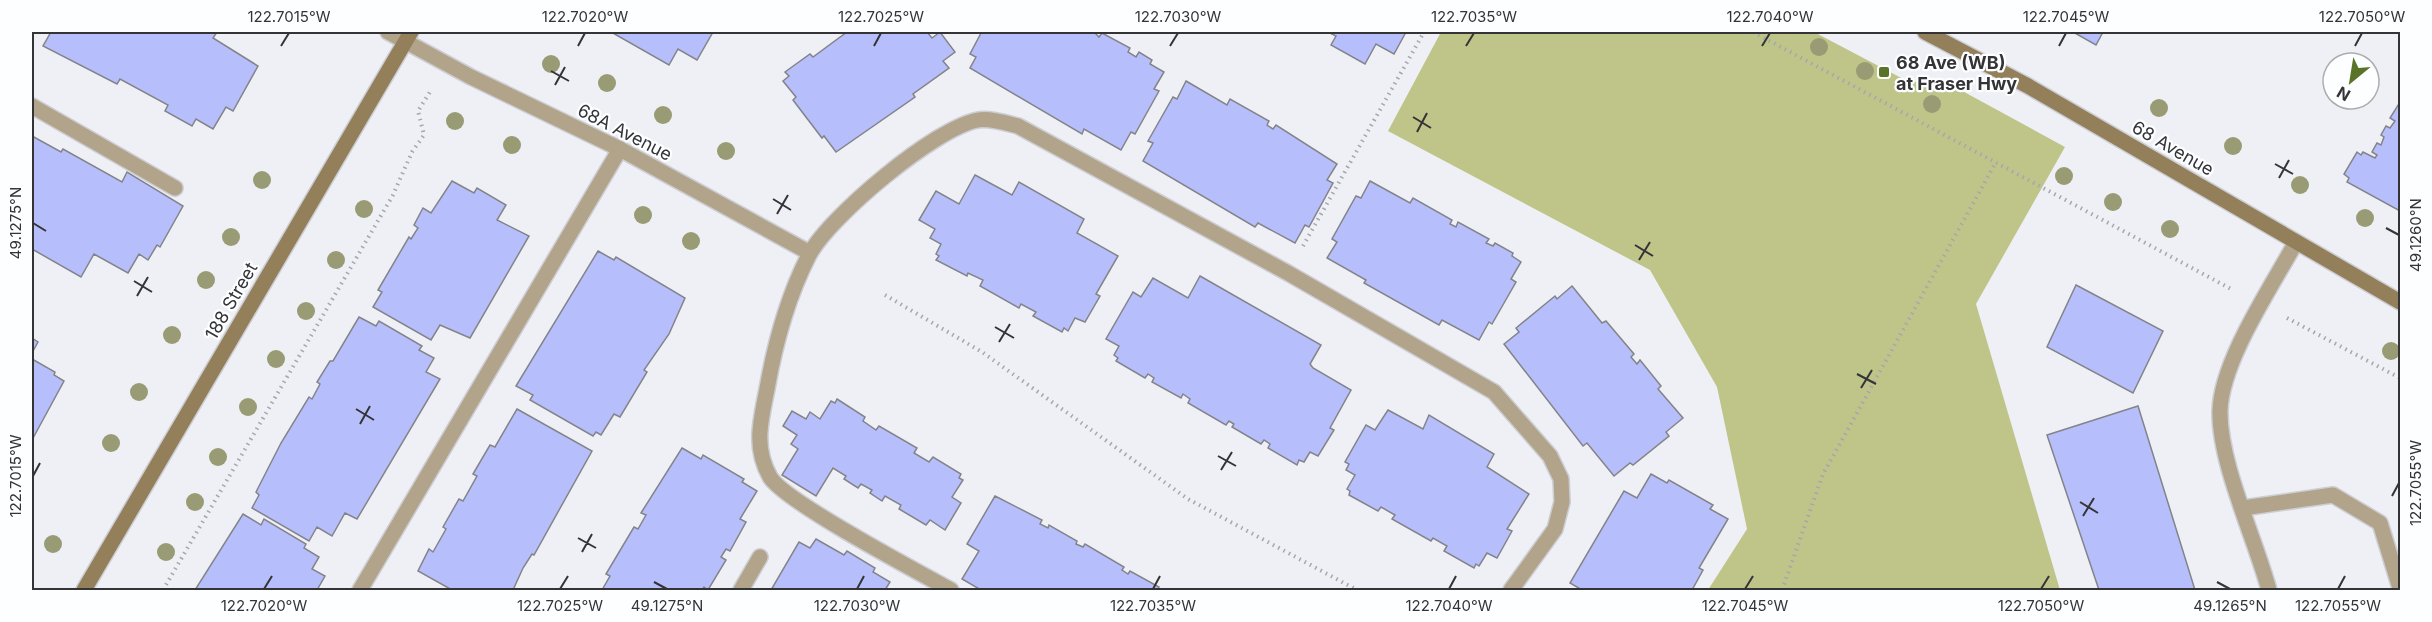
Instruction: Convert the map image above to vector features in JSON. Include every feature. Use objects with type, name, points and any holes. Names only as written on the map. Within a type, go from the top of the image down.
[{"type":"street","name":"68A Avenue","points":[[388,32],[409,36],[471,77],[620,149],[810,253]]},
{"type":"street","name":"68 Avenue","points":[[1925,32],[2028,86],[2400,302]]},
{"type":"street","name":"188 Street","points":[[84,591],[409,36]]},
{"type":"street","points":[[32,106],[175,188]]},
{"type":"street","points":[[951,591],[800,502],[771,480],[762,460],[758,437],[775,344],[810,253],[863,192],[946,132],[978,120],[1018,126],[1288,273],[1494,392],[1550,456],[1561,479],[1562,502],[1555,529],[1512,591]]},
{"type":"street","points":[[360,591],[620,149]]},
{"type":"street","points":[[2269,591],[2228,464],[2220,411],[2230,366],[2296,242]]},
{"type":"street","points":[[2243,508],[2333,495],[2380,523],[2400,588]]},
{"type":"street","points":[[741,591],[760,557]]},
{"type":"path","points":[[1288,273],[1424,32]]},
{"type":"path","points":[[1753,32],[1995,164],[2400,378]]},
{"type":"path","points":[[163,591],[393,195],[412,152],[424,135],[418,111]]},
{"type":"path","points":[[1782,591],[1823,474],[1995,164]]},
{"type":"path","points":[[885,295],[982,352],[1188,499],[1357,591]]},
{"type":"green space","points":[[1441,32],[1814,32],[1909,82],[1944,81],[2065,147],[1976,304],[2060,590],[1708,590],[1747,529],[1717,387],[1650,270],[1388,131]]},
{"type":"building","points":[[51,32],[217,32],[213,38],[258,66],[233,111],[226,107],[213,129],[196,119],[192,126],[165,111],[168,105],[120,79],[117,84],[43,46]]},
{"type":"building","points":[[611,32],[713,32],[697,60],[678,49],[669,65]]},
{"type":"building","points":[[847,32],[927,32],[932,38],[940,32],[955,52],[943,61],[949,68],[913,94],[915,97],[836,152],[824,136],[822,138],[793,100],[796,97],[783,81],[789,76],[785,72],[810,54],[813,57]]},
{"type":"building","points":[[978,32],[1094,32],[1099,37],[1102,33],[1130,48],[1128,52],[1136,57],[1139,52],[1152,60],[1150,64],[1164,72],[1154,89],[1159,91],[1135,134],[1131,132],[1121,150],[1084,129],[1082,134],[970,68],[976,57],[970,54],[981,33]]},
{"type":"building","points":[[1328,32],[1406,32],[1394,54],[1376,44],[1365,64],[1331,45],[1336,36]]},
{"type":"building","points":[[2073,32],[2103,32],[2096,45]]},
{"type":"building","points":[[1186,81],[1227,105],[1230,99],[1269,121],[1267,125],[1273,129],[1276,125],[1337,164],[1327,180],[1333,183],[1309,227],[1305,225],[1295,243],[1258,223],[1255,227],[1143,161],[1153,143],[1148,141],[1173,97],[1177,99]]},
{"type":"building","points":[[2400,102],[2400,211],[2347,182],[2349,178],[2344,174],[2357,152],[2361,155],[2363,152],[2375,158],[2377,155],[2372,152],[2377,143],[2381,145],[2384,137],[2381,135],[2386,126],[2390,128],[2395,121],[2390,118]]},
{"type":"building","points":[[32,136],[61,152],[63,149],[122,182],[127,172],[183,206],[160,247],[157,245],[148,260],[139,254],[128,273],[94,254],[81,277],[32,249]]},
{"type":"building","points":[[975,175],[1012,195],[1019,182],[1084,219],[1077,233],[1118,256],[1096,294],[1100,296],[1085,322],[1075,318],[1068,331],[1064,328],[1062,332],[1033,316],[1036,312],[1021,304],[1019,308],[980,286],[983,280],[968,273],[967,276],[936,260],[941,244],[930,238],[935,229],[919,220],[936,191],[959,204]]},
{"type":"building","points":[[452,181],[474,193],[477,188],[506,205],[497,220],[529,236],[470,338],[440,325],[431,340],[373,307],[382,292],[378,290],[409,237],[411,239],[418,228],[414,225],[423,208],[431,213]]},
{"type":"building","points":[[1370,181],[1410,203],[1413,198],[1452,220],[1450,224],[1456,227],[1458,222],[1489,239],[1486,243],[1493,246],[1495,243],[1513,253],[1512,256],[1521,262],[1511,279],[1516,282],[1492,324],[1489,322],[1479,340],[1442,320],[1439,325],[1364,283],[1366,280],[1327,258],[1337,242],[1332,239],[1356,196],[1361,198]]},
{"type":"building","points":[[598,251],[614,260],[616,257],[685,298],[669,334],[644,370],[647,372],[620,417],[614,414],[601,435],[596,432],[593,436],[530,400],[533,395],[516,386]]},
{"type":"building","points":[[1200,276],[1321,345],[1310,364],[1351,390],[1330,428],[1334,430],[1318,456],[1310,452],[1304,462],[1299,460],[1297,465],[1268,448],[1270,444],[1264,440],[1261,444],[1232,427],[1234,424],[1229,421],[1226,425],[1188,403],[1190,399],[1183,394],[1181,398],[1152,382],[1154,378],[1148,374],[1145,378],[1116,361],[1118,358],[1114,355],[1119,346],[1106,339],[1133,292],[1141,297],[1153,278],[1188,298]]},
{"type":"building","points":[[2076,285],[2163,331],[2133,393],[2047,347]]},
{"type":"building","points":[[1572,286],[1602,323],[1606,321],[1634,354],[1631,357],[1637,364],[1640,360],[1661,386],[1658,389],[1683,418],[1666,432],[1669,436],[1633,465],[1630,463],[1614,476],[1587,443],[1583,446],[1504,344],[1519,332],[1516,328],[1555,296],[1557,299]]},
{"type":"building","points":[[359,317],[376,326],[379,321],[422,346],[419,350],[434,358],[426,372],[440,379],[357,519],[345,513],[332,536],[317,527],[309,541],[252,508],[259,495],[256,492],[281,443],[309,397],[312,399],[320,384],[317,382],[330,361],[333,361]]},
{"type":"building","points":[[32,338],[38,342],[32,353]]},
{"type":"building","points":[[32,359],[55,372],[54,375],[64,381],[32,440]]},
{"type":"building","points":[[837,399],[865,417],[863,421],[876,430],[879,426],[917,448],[914,453],[929,462],[933,457],[961,474],[959,478],[963,480],[952,497],[961,503],[945,530],[930,520],[926,525],[899,509],[901,505],[885,496],[882,501],[870,493],[872,490],[861,484],[858,488],[844,479],[846,476],[833,468],[816,496],[782,475],[798,449],[791,444],[797,435],[783,426],[792,411],[806,419],[810,412],[820,419],[831,401],[835,403]]},
{"type":"building","points":[[2138,406],[2195,590],[2099,590],[2047,435]]},
{"type":"building","points":[[517,409],[592,451],[534,555],[532,554],[523,568],[513,590],[452,590],[418,571],[429,549],[433,552],[446,529],[443,527],[459,499],[463,501],[477,476],[473,474],[490,445],[495,447]]},
{"type":"building","points":[[1388,410],[1423,429],[1429,415],[1494,454],[1487,467],[1529,494],[1507,529],[1512,531],[1497,558],[1487,553],[1479,566],[1476,564],[1474,568],[1444,551],[1447,546],[1433,538],[1431,541],[1392,519],[1395,515],[1381,507],[1378,511],[1349,495],[1350,491],[1347,489],[1355,475],[1346,470],[1349,464],[1345,462],[1366,425],[1375,430]]},
{"type":"building","points":[[682,448],[701,459],[703,455],[744,479],[742,482],[757,491],[740,519],[746,522],[730,551],[726,549],[721,557],[726,560],[708,590],[704,587],[702,590],[602,590],[610,576],[606,574],[634,527],[638,529],[646,515],[641,513]]},
{"type":"building","points":[[1651,474],[1667,483],[1669,480],[1713,505],[1710,509],[1728,519],[1699,568],[1703,570],[1692,590],[1582,590],[1570,583],[1624,491],[1637,498]]},
{"type":"building","points":[[995,496],[1042,520],[1040,524],[1048,528],[1049,525],[1077,541],[1076,544],[1083,547],[1085,544],[1124,567],[1122,570],[1128,574],[1130,571],[1159,587],[1157,590],[981,590],[962,579],[979,551],[967,544]]},
{"type":"building","points":[[243,514],[261,525],[264,519],[306,544],[304,548],[319,557],[312,569],[325,576],[317,590],[195,590]]},
{"type":"building","points":[[816,539],[844,555],[847,551],[875,568],[873,572],[890,582],[885,590],[771,590],[799,542],[810,548]]},
{"type":"place","name":"68 Ave (WB) at Fraser Hwy","points":[[1884,72]]}]
